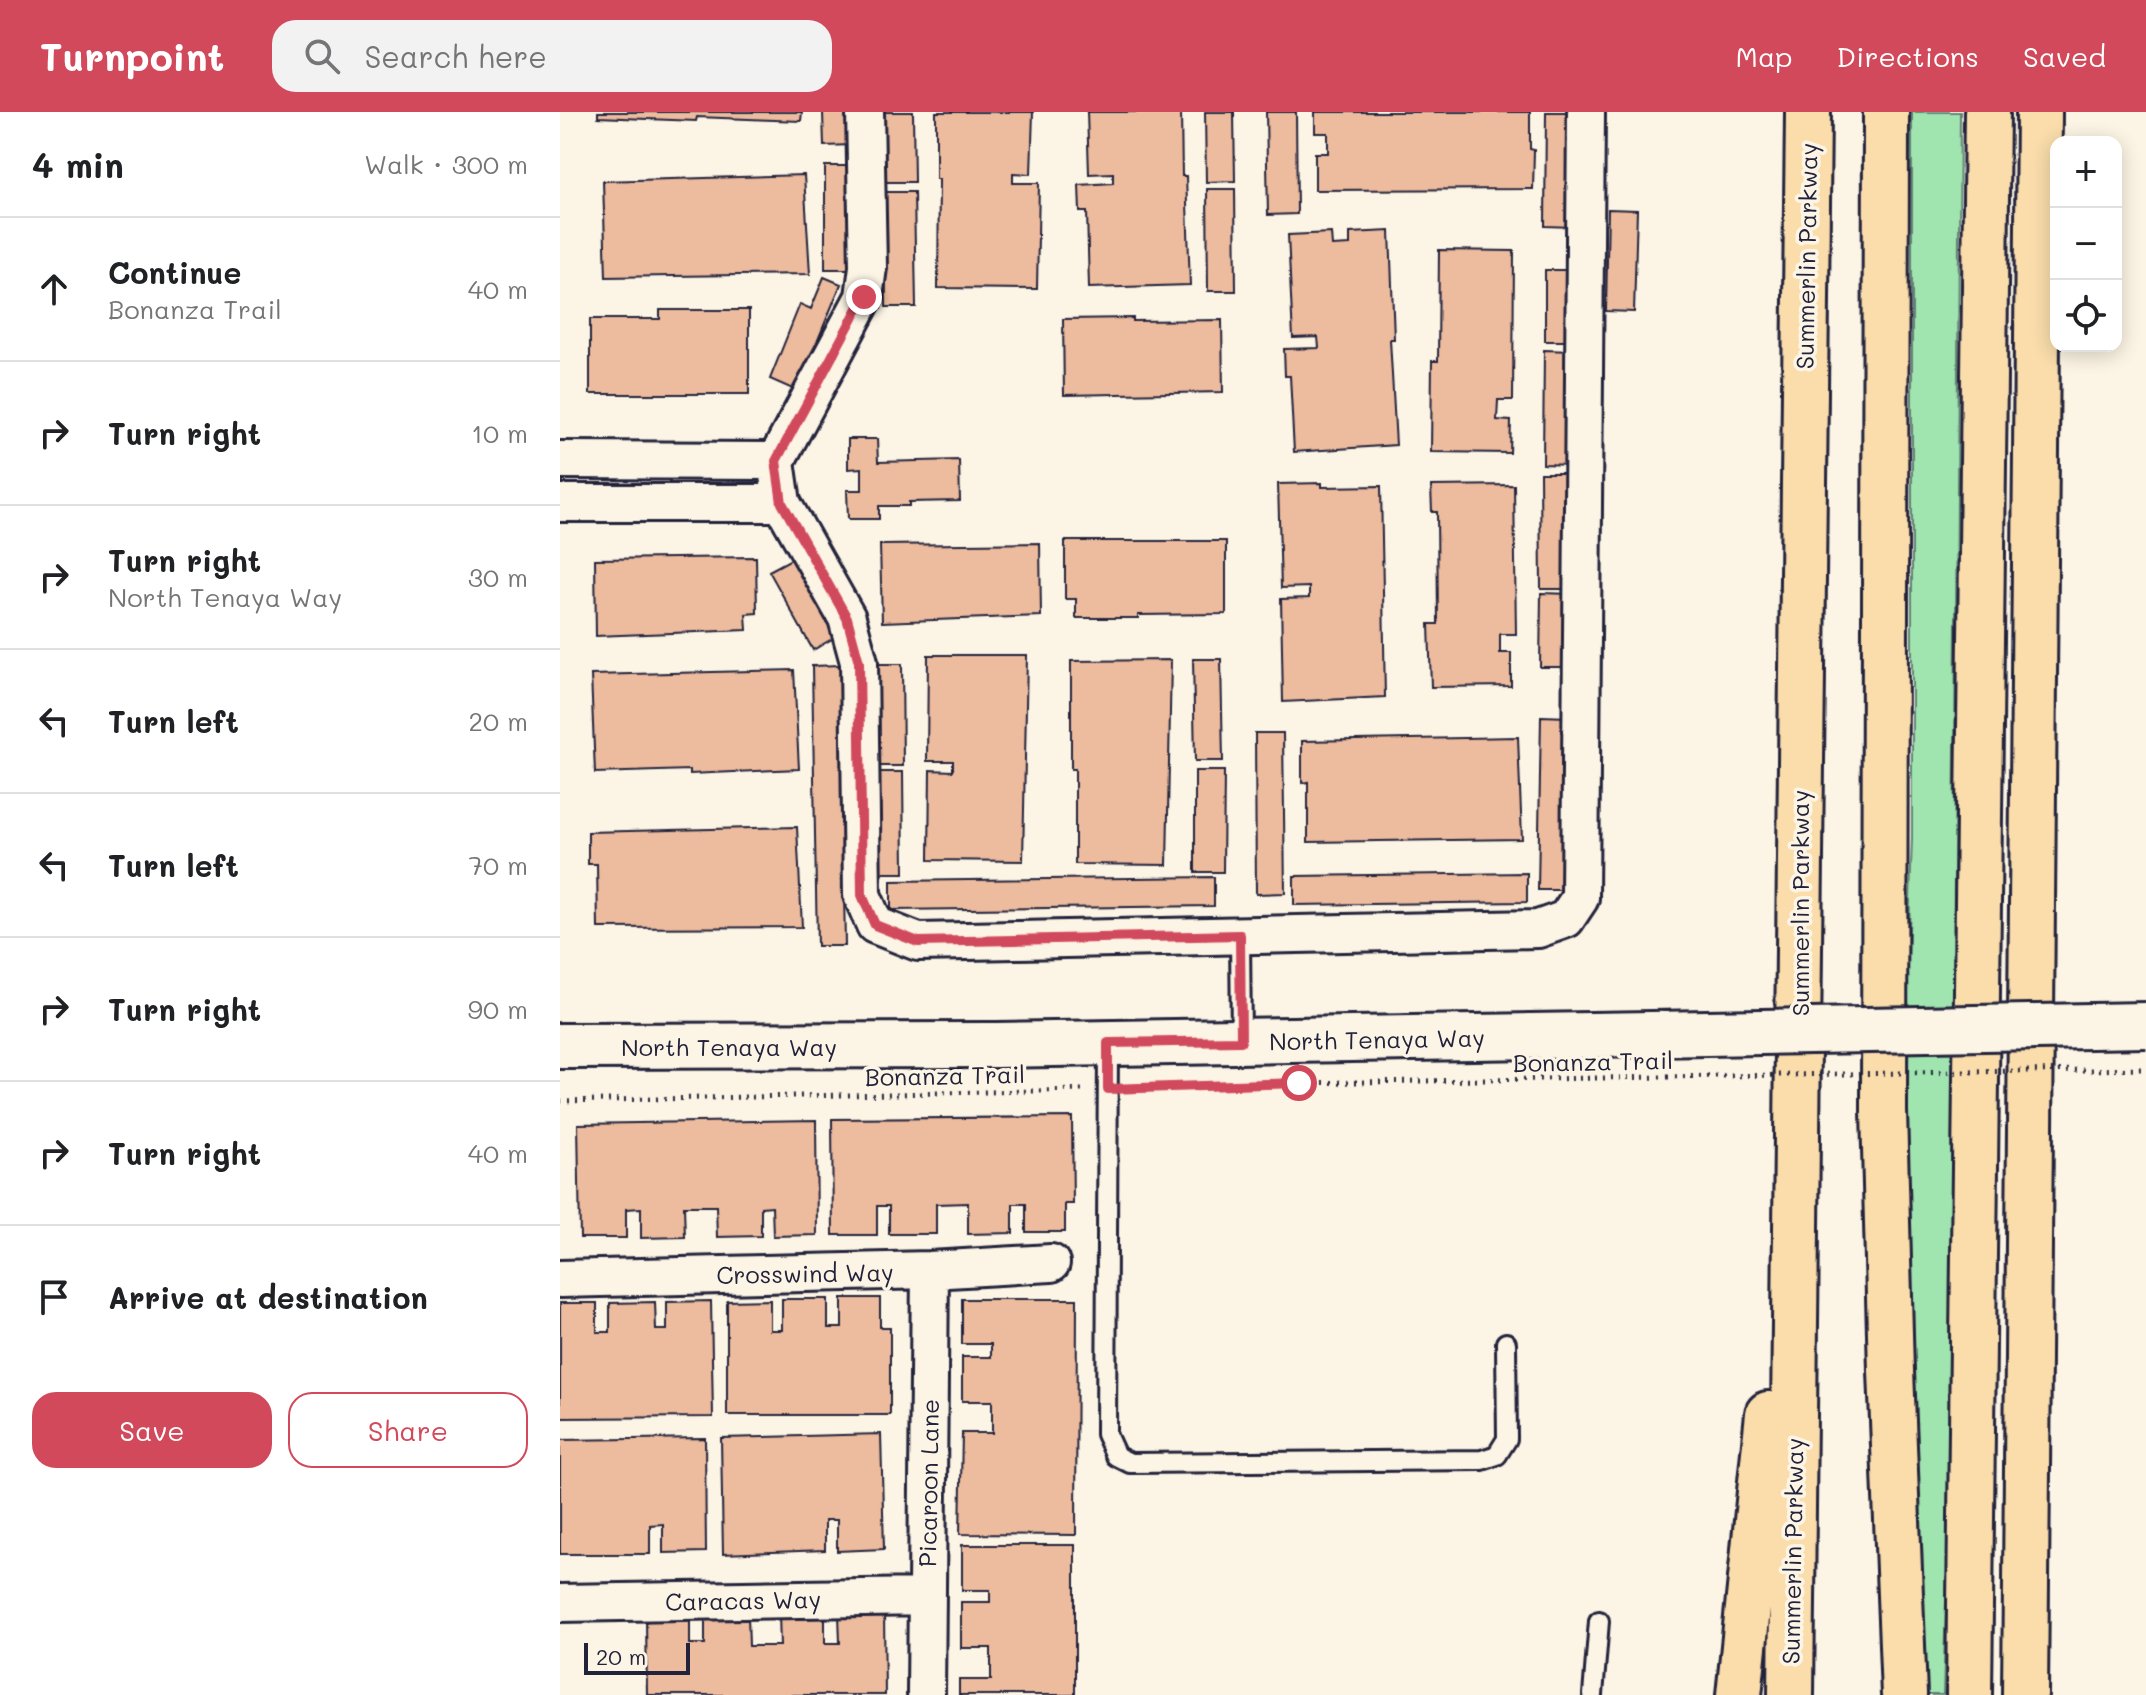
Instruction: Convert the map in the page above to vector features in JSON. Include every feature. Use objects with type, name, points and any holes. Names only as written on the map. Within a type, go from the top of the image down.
[{"type":"highway","name":"Summerlin Parkway","points":[[1791,1695],[1808,112]]},
{"type":"highway","points":[[1886,112],[1884,1111],[1904,1695]]},
{"type":"highway","points":[[1969,1695],[1987,112]]},
{"type":"highway","points":[[2025,1695],[2039,112]]},
{"type":"highway","points":[[1739,1695],[1797,1145]]},
{"type":"highway","points":[[2026,1582],[2044,1695]]},
{"type":"main road","name":"North Tenaya Way","points":[[560,1046],[1108,1043],[2146,1025]]},
{"type":"street","points":[[865,112],[868,267],[864,297],[776,461],[782,503],[847,618],[859,662],[862,895],[875,925],[918,942],[1538,929],[1566,919],[1580,898],[1586,112]]},
{"type":"street","points":[[560,460],[615,482],[782,503]]},
{"type":"street","points":[[560,503],[615,482],[776,461]]},
{"type":"street","name":"Crosswind Way","points":[[560,1279],[930,1270],[1051,1263]]},
{"type":"street","name":"Picaroon Lane","points":[[926,1695],[930,1270]]},
{"type":"street","name":"Caracas Way","points":[[560,1603],[927,1597]]},
{"type":"lane","points":[[1240,935],[1241,1041]]},
{"type":"lane","points":[[1108,1043],[1106,1434],[1116,1456],[1130,1463],[1482,1460],[1497,1455],[1507,1439],[1506,1343]]},
{"type":"lane","points":[[1593,1695],[1599,1621]]},
{"type":"path","name":"Bonanza Trail","points":[[560,1101],[1299,1083],[2146,1069]]},
{"type":"green space","points":[[1912,112],[1960,112],[1949,1510],[1943,1695],[1923,1695],[1904,1086],[1912,838]]},
{"type":"building","points":[[598,112],[802,112],[801,121],[697,117],[696,121],[598,117]]},
{"type":"building","points":[[823,112],[851,112],[852,145],[824,146]]},
{"type":"building","points":[[884,112],[913,112],[914,182],[885,182]]},
{"type":"building","points":[[936,112],[1033,112],[1031,174],[1013,173],[1013,183],[1039,183],[1037,289],[938,288]]},
{"type":"building","points":[[1087,112],[1181,112],[1190,285],[1089,288],[1087,212],[1080,212],[1079,185],[1113,183],[1113,173],[1089,174]]},
{"type":"building","points":[[1205,112],[1234,112],[1235,181],[1206,182]]},
{"type":"building","points":[[1266,112],[1296,112],[1297,214],[1268,215]]},
{"type":"building","points":[[1315,112],[1530,112],[1530,149],[1534,150],[1533,189],[1315,190],[1315,153],[1328,153],[1328,133],[1315,133]]},
{"type":"building","points":[[1546,112],[1575,112],[1573,227],[1545,226]]},
{"type":"building","points":[[825,166],[853,166],[852,269],[825,269]]},
{"type":"building","points":[[804,175],[810,274],[606,277],[603,181]]},
{"type":"building","points":[[1207,189],[1235,189],[1236,291],[1208,291]]},
{"type":"building","points":[[885,192],[914,192],[916,307],[886,307]]},
{"type":"building","points":[[1608,209],[1637,210],[1634,312],[1606,311]]},
{"type":"building","points":[[1390,231],[1394,339],[1390,339],[1396,445],[1294,452],[1290,376],[1285,376],[1284,349],[1319,348],[1318,337],[1293,338],[1288,235],[1331,233],[1332,246],[1350,245],[1350,233]]},
{"type":"building","points":[[1439,250],[1514,251],[1513,400],[1498,400],[1497,420],[1511,421],[1510,453],[1431,452],[1432,361],[1438,361]]},
{"type":"building","points":[[1545,270],[1572,270],[1572,341],[1545,341]]},
{"type":"building","points":[[824,277],[841,284],[797,391],[770,379],[800,304],[811,309]]},
{"type":"building","points":[[660,310],[749,310],[749,394],[590,394],[590,319],[660,319]]},
{"type":"building","points":[[1133,318],[1133,321],[1222,320],[1223,392],[1064,395],[1063,319]]},
{"type":"building","points":[[1544,350],[1572,351],[1571,465],[1543,464]]},
{"type":"building","points":[[848,439],[877,439],[878,462],[959,460],[960,501],[879,506],[879,519],[848,519],[847,490],[862,490],[862,468],[848,469]]},
{"type":"building","points":[[1540,473],[1569,473],[1571,589],[1541,589]]},
{"type":"building","points":[[1322,483],[1322,487],[1381,486],[1385,697],[1283,702],[1281,599],[1309,598],[1309,587],[1281,588],[1278,484]]},
{"type":"building","points":[[1514,485],[1516,634],[1500,634],[1500,653],[1511,653],[1511,686],[1431,687],[1429,624],[1438,624],[1437,512],[1432,512],[1431,486]]},
{"type":"building","points":[[1065,541],[1226,541],[1226,614],[1076,618],[1076,599],[1065,599]]},
{"type":"building","points":[[1040,543],[1041,616],[882,622],[880,545]]},
{"type":"building","points":[[756,557],[757,613],[746,614],[747,630],[596,636],[595,559]]},
{"type":"building","points":[[793,558],[837,636],[813,650],[769,571]]},
{"type":"building","points":[[1541,593],[1571,594],[1569,667],[1540,667]]},
{"type":"building","points":[[928,655],[1027,655],[1023,861],[929,860],[930,770],[953,771],[953,761],[927,761]]},
{"type":"building","points":[[1193,659],[1221,659],[1223,761],[1195,761]]},
{"type":"building","points":[[1171,660],[1167,865],[1075,864],[1071,661]]},
{"type":"building","points":[[873,664],[902,664],[903,766],[874,766]]},
{"type":"building","points":[[840,665],[845,946],[817,946],[812,666]]},
{"type":"building","points":[[794,670],[799,769],[690,774],[690,770],[595,773],[591,675]]},
{"type":"building","points":[[1541,716],[1568,717],[1565,890],[1538,890]]},
{"type":"building","points":[[1255,733],[1283,733],[1285,893],[1256,894]]},
{"type":"building","points":[[1518,737],[1522,839],[1308,842],[1308,782],[1302,783],[1302,741]]},
{"type":"building","points":[[1195,771],[1224,771],[1223,872],[1195,872]]},
{"type":"building","points":[[874,772],[903,772],[904,873],[875,873]]},
{"type":"building","points":[[797,827],[802,927],[598,928],[597,864],[588,864],[588,832]]},
{"type":"building","points":[[1527,873],[1527,902],[1294,905],[1294,876]]},
{"type":"building","points":[[1214,877],[1214,906],[891,910],[891,881]]},
{"type":"building","points":[[1072,1117],[1073,1204],[1065,1204],[1065,1232],[1026,1232],[1026,1204],[1013,1204],[1013,1233],[968,1234],[968,1203],[936,1204],[936,1234],[889,1234],[889,1206],[877,1206],[877,1235],[833,1235],[832,1119]]},
{"type":"building","points":[[816,1120],[817,1235],[773,1236],[772,1206],[761,1207],[761,1236],[717,1237],[716,1206],[684,1206],[685,1237],[641,1238],[641,1208],[626,1209],[626,1238],[580,1238],[578,1124]]},
{"type":"building","points":[[842,1298],[880,1298],[880,1327],[890,1327],[890,1415],[727,1415],[727,1301],[770,1300],[770,1330],[782,1330],[782,1299],[828,1299],[828,1328],[842,1328]]},
{"type":"building","points":[[962,1299],[1077,1299],[1076,1535],[960,1534],[962,1433],[992,1433],[992,1401],[962,1401],[962,1357],[991,1357],[991,1344],[962,1344]]},
{"type":"building","points":[[711,1301],[713,1417],[560,1418],[560,1303],[597,1303],[597,1332],[610,1332],[610,1303],[655,1302],[656,1330],[667,1330],[667,1302]]},
{"type":"building","points":[[881,1434],[884,1549],[837,1551],[837,1520],[825,1520],[825,1550],[723,1554],[721,1438]]},
{"type":"building","points":[[705,1438],[706,1552],[663,1553],[663,1524],[650,1525],[650,1554],[560,1554],[560,1440]]},
{"type":"building","points":[[962,1545],[1075,1545],[1075,1695],[959,1695],[959,1680],[991,1680],[991,1648],[961,1648],[961,1602],[990,1602],[990,1590],[962,1590]]},
{"type":"building","points":[[825,1613],[825,1643],[840,1643],[839,1614],[884,1613],[885,1695],[647,1695],[646,1617],[690,1616],[690,1644],[705,1644],[705,1616],[748,1615],[749,1646],[780,1646],[779,1614]]},
{"type":"route","points":[[864,297],[776,461],[782,503],[847,618],[859,662],[862,895],[875,925],[918,942],[1240,935],[1241,1041],[1108,1043],[1108,1089],[1299,1083]]}]
